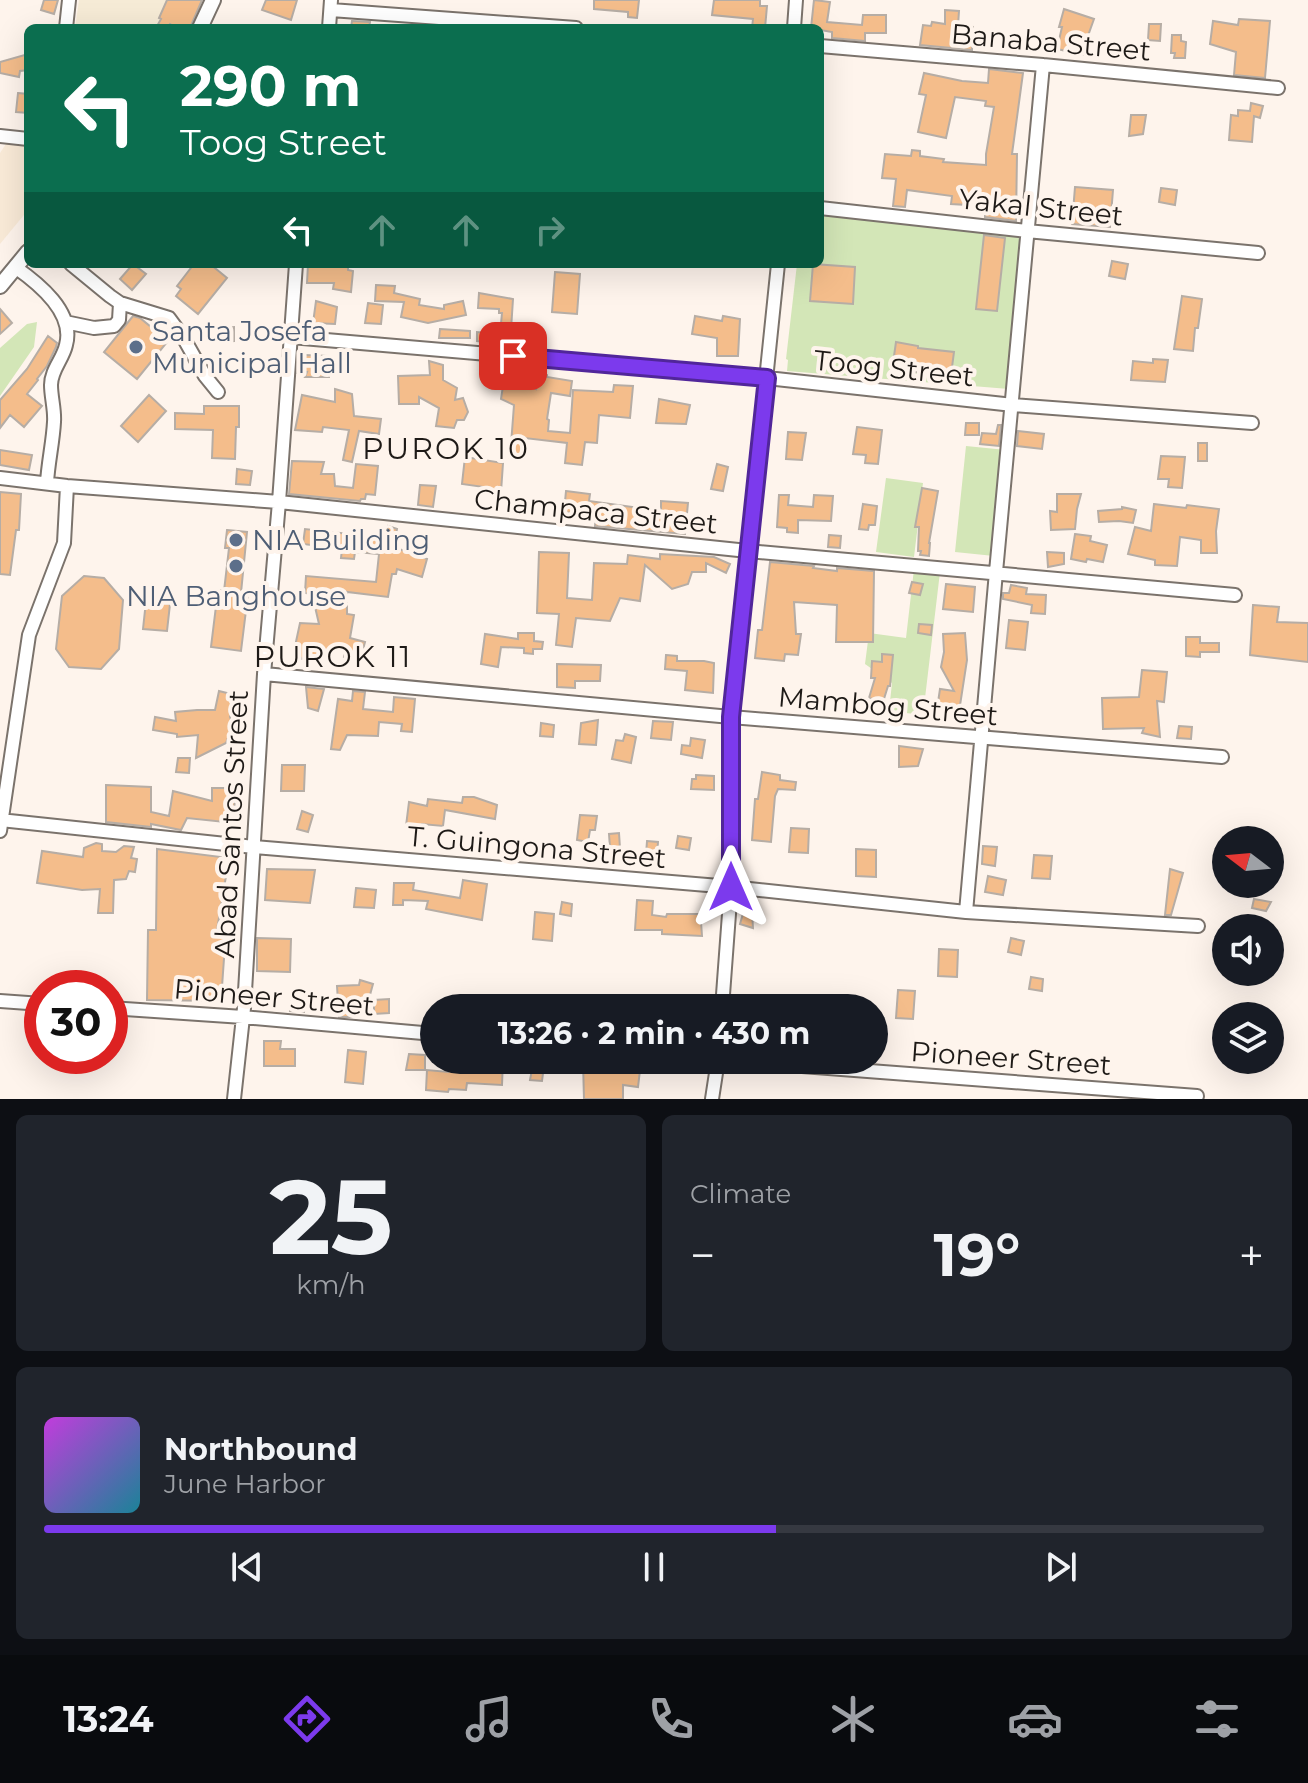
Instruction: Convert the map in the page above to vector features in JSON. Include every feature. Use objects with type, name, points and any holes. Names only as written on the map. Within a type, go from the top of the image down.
[{"type":"main road","points":[[202,24],[213,0]]},
{"type":"main road","points":[[0,286],[24,257]]},
{"type":"street","points":[[66,24],[69,0]]},
{"type":"street","points":[[794,24],[796,0]]},
{"type":"street","points":[[331,5],[533,24]]},
{"type":"street","name":"Banaba Street","points":[[824,46],[1278,88]]},
{"type":"street","points":[[966,912],[1043,65]]},
{"type":"street","points":[[0,136],[24,139]]},
{"type":"street","name":"Yakal Street","points":[[824,208],[1258,253]]},
{"type":"street","points":[[15,267],[54,301],[65,322],[67,342],[52,376],[55,419],[47,483]]},
{"type":"street","points":[[76,268],[120,303],[169,318],[218,392]]},
{"type":"street","name":"Abad Santos Street","points":[[234,1099],[243,1017],[264,674],[296,268]]},
{"type":"street","points":[[723,994],[731,887],[731,717],[778,268]]},
{"type":"street","points":[[65,322],[94,328],[114,326],[119,320],[120,303]]},
{"type":"street","name":"Toog Street","points":[[291,337],[767,378],[1013,405],[1252,423]]},
{"type":"street","name":"Champaca Street","points":[[0,478],[279,502],[748,551],[1235,595]]},
{"type":"street","points":[[1,824],[29,635],[64,543],[67,486]]},
{"type":"street","name":"Mambog Street","points":[[264,674],[731,717],[1222,757]]},
{"type":"street","name":"T. Guingona Street","points":[[1,824],[731,887],[966,912],[1198,926]]},
{"type":"street","points":[[0,1001],[24,1003]]},
{"type":"street","name":"Pioneer Street","points":[[128,1009],[420,1033]]},
{"type":"street","name":"Pioneer Street","points":[[888,1072],[1197,1096]]},
{"type":"street","points":[[712,1099],[716,1074]]},
{"type":"shaded area","points":[[79,0],[197,0],[187,24],[76,24]]},
{"type":"shaded area","points":[[8,141],[24,143],[24,215],[0,244],[0,153]]},
{"type":"green space","points":[[824,210],[1023,233],[1009,389],[787,371],[797,268],[824,268]]},
{"type":"green space","points":[[37,322],[34,347],[0,396],[0,348],[27,324]]},
{"type":"green space","points":[[966,446],[1006,450],[994,556],[955,552]]},
{"type":"green space","points":[[886,478],[923,483],[914,557],[876,552]]},
{"type":"green space","points":[[914,569],[940,572],[923,715],[889,711],[892,683],[865,664],[869,633],[906,638]]},
{"type":"building","points":[[44,0],[58,0],[54,14],[41,10]]},
{"type":"building","points":[[167,0],[202,0],[192,24],[158,24]]},
{"type":"building","points":[[266,0],[297,0],[291,20],[262,10]]},
{"type":"building","points":[[594,0],[639,0],[637,18],[628,17],[628,12],[594,9]]},
{"type":"building","points":[[714,0],[760,0],[760,6],[767,6],[765,24],[752,24],[753,19],[712,15]]},
{"type":"building","points":[[814,0],[830,2],[827,22],[862,25],[863,15],[886,15],[886,33],[865,33],[865,41],[832,38],[832,32],[824,31],[824,24],[811,24]]},
{"type":"building","points":[[1064,9],[1094,19],[1084,55],[1057,49]]},
{"type":"building","points":[[945,10],[959,11],[958,26],[973,27],[972,50],[920,45],[923,25],[931,26],[932,22],[945,24]]},
{"type":"building","points":[[1239,19],[1270,21],[1265,78],[1234,75],[1236,52],[1210,44],[1213,21],[1238,25]]},
{"type":"building","points":[[352,21],[370,22],[370,24],[352,24]]},
{"type":"building","points":[[1149,24],[1161,24],[1160,41],[1148,40]]},
{"type":"building","points":[[1172,35],[1181,35],[1181,41],[1186,42],[1185,58],[1174,58],[1175,53],[1171,53]]},
{"type":"building","points":[[24,55],[24,70],[20,71],[19,77],[0,73],[0,62]]},
{"type":"building","points":[[989,69],[1023,73],[1012,154],[1017,154],[1016,221],[985,217],[985,206],[951,204],[952,196],[907,190],[905,207],[893,206],[896,179],[882,178],[885,154],[911,156],[912,150],[920,151],[920,156],[944,159],[943,162],[986,165],[994,107],[985,106],[986,101],[955,97],[946,138],[918,132],[926,95],[919,94],[924,73],[988,83]]},
{"type":"building","points":[[18,93],[24,94],[24,113],[16,112]]},
{"type":"building","points":[[1251,103],[1263,106],[1260,118],[1254,116],[1252,142],[1229,140],[1231,115],[1238,116],[1238,110],[1250,111]]},
{"type":"building","points":[[1131,115],[1146,115],[1143,134],[1129,136]]},
{"type":"building","points":[[1075,187],[1113,190],[1110,227],[1072,224]]},
{"type":"building","points":[[1161,188],[1177,190],[1175,205],[1159,202]]},
{"type":"building","points":[[984,235],[1005,238],[997,311],[976,309]]},
{"type":"building","points":[[1112,261],[1128,264],[1125,279],[1109,276]]},
{"type":"building","points":[[824,265],[855,267],[853,304],[810,301],[813,268],[824,268]]},
{"type":"building","points":[[130,268],[138,268],[146,274],[132,290],[120,279]]},
{"type":"building","points":[[191,268],[215,268],[227,278],[198,314],[176,296],[181,289],[177,286]]},
{"type":"building","points":[[308,268],[348,268],[353,271],[351,292],[333,289],[334,283],[307,283]]},
{"type":"building","points":[[555,272],[580,274],[577,314],[552,312]]},
{"type":"building","points":[[376,285],[395,286],[394,293],[420,299],[419,305],[444,309],[444,305],[463,301],[466,315],[428,323],[401,317],[404,302],[375,301]]},
{"type":"building","points":[[479,293],[513,299],[510,345],[477,341],[477,332],[500,334],[502,313],[499,309],[478,308]]},
{"type":"building","points":[[1182,296],[1202,299],[1193,351],[1174,349]]},
{"type":"building","points":[[316,301],[337,307],[335,324],[313,323]]},
{"type":"building","points":[[368,303],[383,305],[381,324],[365,323]]},
{"type":"building","points":[[0,309],[12,323],[0,334]]},
{"type":"building","name":"Santa Josefa Municipal Hall","points":[[133,316],[140,318],[168,341],[137,379],[104,352]]},
{"type":"building","points":[[695,316],[722,321],[723,316],[740,319],[738,356],[717,356],[717,338],[692,334]]},
{"type":"building","points":[[234,327],[234,341],[222,342],[222,328]]},
{"type":"building","points":[[440,329],[470,331],[470,338],[439,338]]},
{"type":"building","points":[[48,336],[57,343],[56,347],[27,394],[42,406],[24,427],[10,415],[0,428],[0,400],[27,369]]},
{"type":"building","points":[[896,342],[954,352],[951,375],[892,370]]},
{"type":"building","points":[[304,355],[329,356],[329,377],[305,377],[307,372],[297,373],[298,363]]},
{"type":"building","points":[[1153,359],[1168,360],[1165,382],[1131,380],[1133,361],[1153,363]]},
{"type":"building","points":[[429,361],[443,365],[443,380],[457,388],[455,400],[463,398],[468,412],[464,420],[457,420],[454,428],[436,426],[439,408],[419,397],[419,404],[399,404],[398,376],[430,375]]},
{"type":"building","points":[[538,373],[572,381],[570,396],[551,393],[548,431],[570,433],[573,390],[613,392],[614,385],[633,386],[630,418],[599,415],[597,443],[585,442],[582,465],[565,463],[567,443],[525,438],[524,458],[510,458],[514,405],[501,399],[503,386],[520,382],[536,389]]},
{"type":"building","points":[[335,389],[352,394],[354,416],[381,419],[379,434],[359,431],[352,462],[343,460],[349,430],[323,427],[322,432],[295,430],[302,395],[335,402]]},
{"type":"building","points":[[149,395],[166,411],[138,442],[121,426]]},
{"type":"building","points":[[659,399],[690,405],[686,424],[656,423]]},
{"type":"building","points":[[204,406],[239,406],[235,459],[212,458],[213,430],[175,429],[175,413],[204,414]]},
{"type":"building","points":[[966,423],[979,423],[979,435],[965,435]]},
{"type":"building","points":[[998,425],[1001,425],[999,446],[980,444],[982,433],[996,434]]},
{"type":"building","points":[[857,427],[882,430],[878,464],[865,463],[866,455],[853,454]]},
{"type":"building","points":[[1018,431],[1044,434],[1042,449],[1017,446]]},
{"type":"building","points":[[788,432],[806,433],[802,460],[786,459]]},
{"type":"building","points":[[1198,443],[1207,443],[1207,461],[1198,461]]},
{"type":"building","points":[[0,450],[32,455],[29,470],[0,465]]},
{"type":"building","points":[[1161,456],[1185,457],[1182,488],[1168,487],[1169,479],[1158,479]]},
{"type":"building","points":[[465,457],[503,463],[501,492],[462,484]]},
{"type":"building","points":[[292,461],[324,462],[321,474],[334,474],[335,486],[353,488],[356,464],[378,466],[375,495],[366,494],[365,499],[360,501],[289,494]]},
{"type":"building","points":[[717,464],[728,467],[723,491],[711,489]]},
{"type":"building","points":[[237,469],[252,471],[250,485],[236,484]]},
{"type":"building","points":[[420,485],[436,486],[433,507],[418,505]]},
{"type":"building","points":[[922,488],[938,491],[929,556],[920,555],[921,551],[918,551],[919,527],[915,527]]},
{"type":"building","points":[[566,491],[590,494],[589,501],[661,511],[661,501],[688,503],[685,534],[595,526],[596,516],[564,512]]},
{"type":"building","points":[[0,492],[21,494],[19,530],[16,530],[10,575],[0,574]]},
{"type":"building","points":[[1057,494],[1081,494],[1075,529],[1051,530],[1050,511],[1057,512]]},
{"type":"building","points":[[779,495],[789,495],[788,505],[813,507],[814,495],[833,496],[831,521],[798,520],[798,533],[777,527]]},
{"type":"building","points":[[863,504],[877,506],[875,525],[869,525],[868,530],[859,529]]},
{"type":"building","points":[[1154,504],[1219,509],[1217,553],[1201,553],[1201,540],[1180,537],[1177,566],[1155,565],[1155,560],[1128,554],[1135,527],[1151,531]]},
{"type":"building","points":[[1122,507],[1136,510],[1133,523],[1099,522],[1098,511]]},
{"type":"building","points":[[388,526],[397,529],[394,545],[427,559],[422,577],[397,569],[396,574],[392,574],[388,597],[347,592],[347,614],[354,615],[350,638],[365,642],[360,661],[344,657],[345,649],[334,647],[331,658],[302,659],[294,651],[300,623],[319,624],[312,594],[305,593],[306,576],[376,582],[379,554],[355,552],[354,559],[341,558],[342,549],[303,544],[305,529],[385,538]]},
{"type":"building","points":[[227,530],[247,532],[241,593],[248,594],[241,651],[211,647],[218,590],[224,591],[229,548],[225,548]]},
{"type":"building","points":[[1075,534],[1091,536],[1090,541],[1107,545],[1103,562],[1071,559]]},
{"type":"building","points":[[829,535],[841,536],[840,548],[828,547]]},
{"type":"building","points":[[539,552],[569,553],[567,598],[592,600],[594,563],[627,564],[628,555],[660,559],[660,554],[714,557],[730,564],[726,573],[706,563],[706,572],[692,572],[688,584],[672,589],[645,565],[640,601],[620,598],[610,621],[576,618],[572,647],[556,645],[559,614],[537,613]]},
{"type":"building","points":[[1047,552],[1064,553],[1064,564],[1048,567]]},
{"type":"building","points":[[770,562],[837,571],[837,568],[874,571],[873,642],[836,642],[837,605],[794,602],[796,634],[801,634],[798,655],[785,654],[784,661],[755,658],[758,630],[762,630]]},
{"type":"building","points":[[84,576],[104,578],[123,600],[119,649],[101,669],[69,667],[56,649],[62,596]]},
{"type":"building","points":[[912,582],[923,584],[920,595],[909,593]]},
{"type":"building","points":[[946,584],[975,587],[973,612],[943,609]]},
{"type":"building","points":[[1011,585],[1027,588],[1026,594],[1046,595],[1045,614],[1031,613],[1032,605],[1003,599],[1003,593],[1009,593]]},
{"type":"building","points":[[146,601],[170,604],[167,631],[143,629]]},
{"type":"building","points":[[1253,605],[1279,607],[1277,622],[1308,623],[1308,662],[1250,655]]},
{"type":"building","points":[[1009,620],[1028,622],[1025,650],[1006,648]]},
{"type":"building","points":[[919,624],[932,625],[931,635],[918,633]]},
{"type":"building","points":[[518,633],[534,633],[534,641],[543,642],[542,649],[533,649],[533,654],[524,653],[524,648],[501,647],[498,667],[481,664],[485,634],[518,639]]},
{"type":"building","points":[[965,633],[967,660],[959,712],[937,709],[940,689],[954,691],[941,667],[943,634]]},
{"type":"building","points":[[1186,637],[1200,637],[1200,643],[1219,643],[1219,652],[1200,652],[1200,657],[1186,656]]},
{"type":"building","points":[[882,654],[893,655],[890,686],[883,702],[869,698],[875,678],[871,678],[872,661],[882,662]]},
{"type":"building","points":[[666,655],[677,656],[677,661],[714,663],[713,693],[685,690],[687,671],[665,669]]},
{"type":"building","points":[[557,664],[601,665],[600,681],[575,681],[575,688],[557,687]]},
{"type":"building","points":[[1142,670],[1167,672],[1164,702],[1157,701],[1160,737],[1142,733],[1144,728],[1103,729],[1102,698],[1139,697]]},
{"type":"building","points":[[306,687],[324,689],[318,711],[308,708]]},
{"type":"building","points":[[219,691],[235,695],[230,717],[233,725],[226,743],[196,758],[198,735],[177,737],[177,734],[153,730],[155,717],[176,721],[175,712],[215,710]]},
{"type":"building","points":[[353,691],[365,692],[363,709],[393,712],[394,697],[415,699],[412,732],[401,731],[402,724],[379,722],[378,736],[347,735],[340,750],[331,749],[338,699],[352,701]]},
{"type":"building","points":[[598,720],[596,745],[579,744],[581,723]]},
{"type":"building","points":[[653,721],[673,722],[671,740],[651,738]]},
{"type":"building","points":[[541,723],[554,725],[553,737],[540,736]]},
{"type":"building","points":[[1179,726],[1192,727],[1191,739],[1177,738]]},
{"type":"building","points":[[625,734],[636,737],[631,763],[612,759],[616,740],[623,741]]},
{"type":"building","points":[[691,738],[705,740],[702,758],[681,754],[682,745],[690,746]]},
{"type":"building","points":[[899,746],[923,749],[918,766],[899,767]]},
{"type":"building","points":[[178,758],[190,758],[189,773],[176,772]]},
{"type":"building","points":[[282,765],[305,765],[304,791],[281,791]]},
{"type":"building","points":[[762,772],[780,775],[780,780],[796,782],[795,790],[778,789],[775,796],[771,842],[752,840],[755,799],[758,799]]},
{"type":"building","points":[[696,775],[714,776],[714,790],[691,789],[692,779],[696,779]]},
{"type":"building","points":[[106,785],[151,787],[151,812],[169,816],[173,791],[212,801],[212,788],[235,788],[234,823],[187,818],[181,830],[151,824],[151,827],[106,822]]},
{"type":"building","points":[[463,797],[474,797],[497,805],[495,819],[445,810],[443,826],[406,826],[409,802],[427,806],[428,799],[462,803]]},
{"type":"building","points":[[302,811],[313,815],[308,832],[297,829]]},
{"type":"building","points":[[580,815],[597,816],[595,830],[590,830],[588,842],[577,840]]},
{"type":"building","points":[[791,828],[809,829],[808,853],[789,852]]},
{"type":"building","points":[[619,833],[620,848],[610,848],[609,834]]},
{"type":"building","points":[[678,836],[691,838],[689,850],[676,848]]},
{"type":"building","points":[[647,841],[658,842],[657,856],[646,855]]},
{"type":"building","points":[[102,844],[102,851],[116,852],[124,846],[134,847],[131,858],[137,859],[135,872],[129,871],[126,879],[114,880],[113,913],[98,913],[100,889],[82,890],[37,883],[42,851],[83,857],[84,848]]},
{"type":"building","points":[[983,846],[997,847],[995,866],[982,864]]},
{"type":"building","points":[[157,849],[229,858],[217,930],[226,930],[221,1001],[147,1000],[148,930],[156,930]]},
{"type":"building","points":[[856,849],[876,850],[876,877],[856,876]]},
{"type":"building","points":[[1034,855],[1052,856],[1050,879],[1032,878]]},
{"type":"building","points":[[267,869],[315,870],[310,903],[265,900]]},
{"type":"building","points":[[1170,869],[1183,873],[1171,915],[1165,915]]},
{"type":"building","points":[[988,876],[1006,880],[1003,895],[985,892]]},
{"type":"building","points":[[463,880],[487,884],[482,920],[426,909],[428,901],[403,900],[403,905],[393,905],[394,883],[414,883],[413,890],[460,898]]},
{"type":"building","points":[[356,888],[376,890],[374,908],[354,907]]},
{"type":"building","points":[[1254,899],[1271,902],[1266,911],[1252,908]]},
{"type":"building","points":[[637,900],[653,901],[652,915],[700,914],[702,936],[662,934],[662,930],[635,930]]},
{"type":"building","points":[[562,902],[572,904],[571,916],[560,914]]},
{"type":"building","points":[[744,910],[752,912],[753,928],[740,924]]},
{"type":"building","points":[[535,912],[554,914],[552,941],[533,939]]},
{"type":"building","points":[[257,938],[291,939],[290,972],[257,971]]},
{"type":"building","points":[[1011,938],[1024,941],[1021,955],[1008,952]]},
{"type":"building","points":[[939,949],[958,950],[957,977],[938,976]]},
{"type":"building","points":[[1031,977],[1043,979],[1042,991],[1029,989]]},
{"type":"building","points":[[360,980],[373,984],[368,1002],[352,998],[352,1017],[339,1017],[337,986],[359,985]]},
{"type":"building","points":[[898,990],[915,991],[913,1019],[896,1018]]},
{"type":"building","points":[[292,993],[306,994],[304,1012],[290,1011]]},
{"type":"building","points":[[389,999],[389,1013],[374,1014],[374,1000]]},
{"type":"building","points":[[264,1041],[281,1041],[280,1049],[295,1049],[295,1066],[264,1066]]},
{"type":"building","points":[[348,1050],[366,1052],[363,1084],[345,1082]]},
{"type":"building","points":[[409,1054],[420,1055],[420,1070],[406,1070]]},
{"type":"building","points":[[427,1074],[502,1074],[502,1085],[467,1083],[466,1090],[426,1090]]},
{"type":"building","points":[[531,1074],[543,1074],[542,1081],[530,1080]]},
{"type":"building","points":[[583,1074],[640,1074],[638,1087],[623,1085],[623,1099],[584,1099]]},
{"type":"place","name":"Santa Josefa Municipal Hall","points":[[136,347]]},
{"type":"place","name":"NIA Building","points":[[236,540]]},
{"type":"place","name":"NIA Banghouse","points":[[236,566]]},
{"type":"district","name":"PUROK 10","points":[[446,448]]},
{"type":"district","name":"PUROK 11","points":[[333,656]]},
{"type":"route","points":[[513,356],[767,378],[731,717],[731,887]]}]
